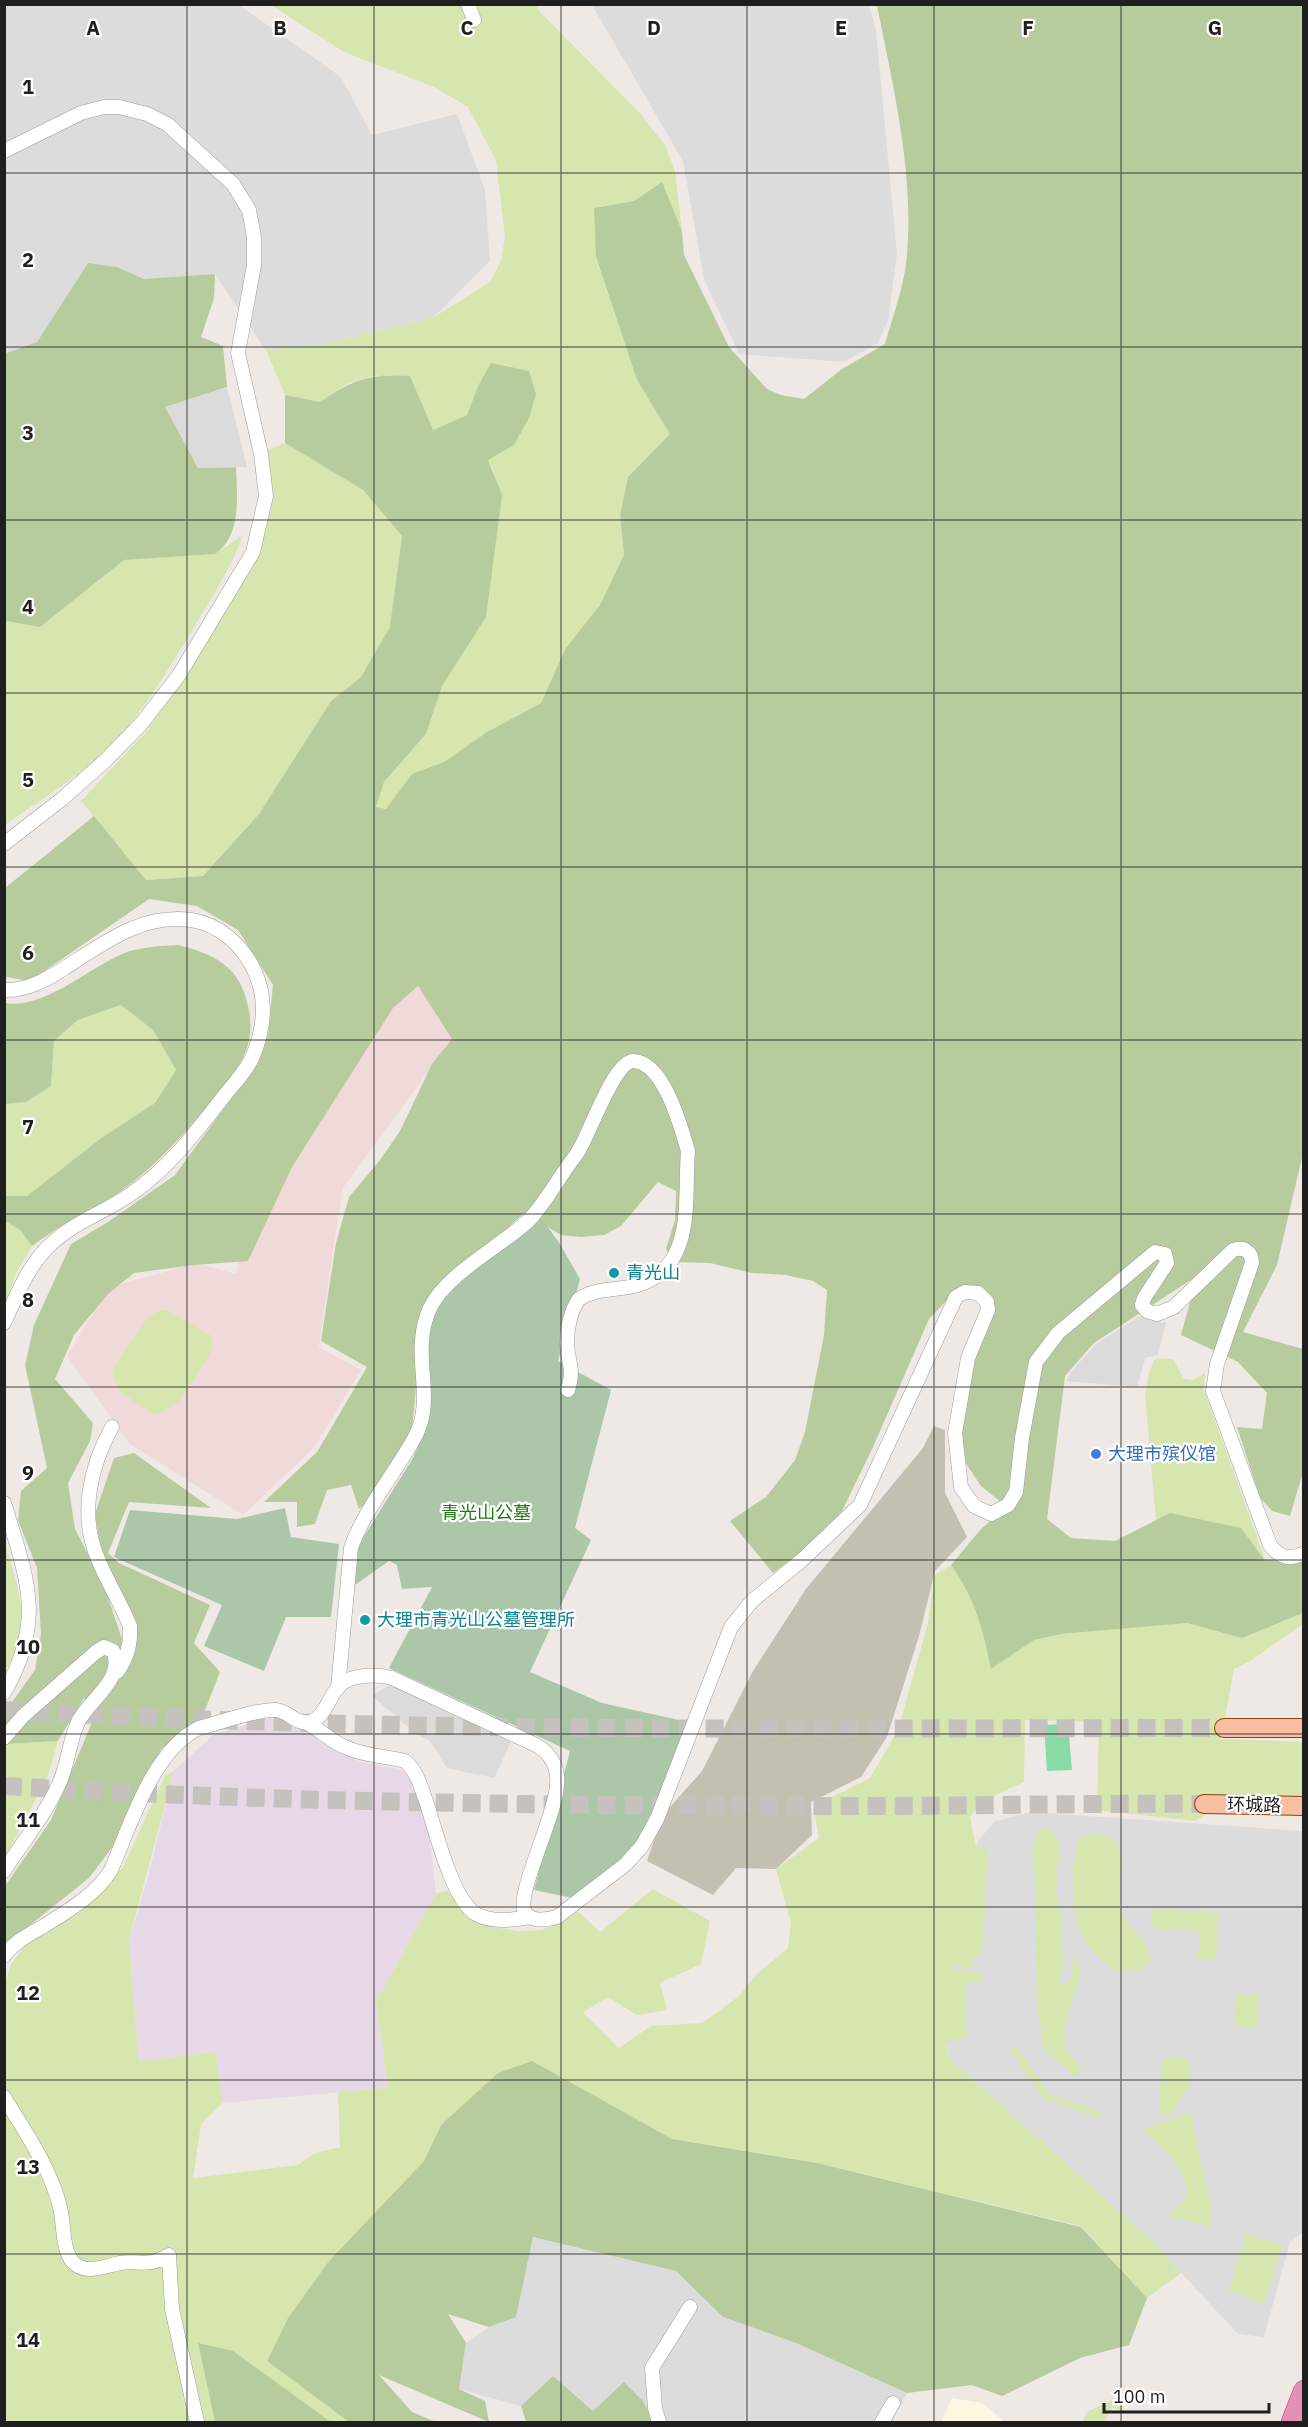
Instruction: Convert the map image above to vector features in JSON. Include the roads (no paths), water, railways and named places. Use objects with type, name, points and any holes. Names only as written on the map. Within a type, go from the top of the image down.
[{"type":"highway","points":[[1292,2422],[1304,2391]]},
{"type":"main road","points":[[1224,1728],[1304,1728]]},
{"type":"main road","name":"环城路","points":[[1204,1804],[1304,1806]]},
{"type":"street","points":[[468,4],[474,20]]},
{"type":"street","points":[[4,151],[81,113],[104,107],[119,107],[147,114],[167,124],[233,184],[249,210],[254,237],[254,264],[238,353],[261,454],[266,496],[257,540],[245,568],[168,691],[106,760],[62,799],[4,844]]},
{"type":"street","points":[[4,990],[21,989],[48,978],[133,927],[163,920],[190,920],[215,928],[236,944],[258,980],[263,1013],[261,1032],[251,1060],[198,1130],[156,1176],[117,1204],[60,1237],[47,1248],[28,1275],[4,1323]]},
{"type":"street","points":[[338,1688],[351,1548],[360,1527],[420,1426],[423,1399],[421,1348],[430,1308],[442,1289],[536,1213],[557,1179],[583,1145],[613,1078],[627,1062],[634,1061],[651,1070],[664,1085],[685,1140],[688,1151],[683,1236],[675,1258],[658,1275],[641,1284],[596,1292],[579,1299],[572,1314],[567,1342],[572,1367],[568,1390]]},
{"type":"street","points":[[4,1956],[19,1942],[70,1909],[103,1881],[111,1870],[154,1775],[189,1734],[199,1728],[269,1710],[283,1711],[305,1722],[322,1731],[343,1747],[409,1764],[420,1783],[454,1884],[463,1903],[476,1914],[491,1919],[510,1920],[530,1917],[543,1920],[557,1917],[613,1874],[642,1846],[657,1819],[731,1627],[752,1601],[801,1561],[860,1505],[934,1348],[953,1302],[959,1294],[969,1291],[983,1296],[988,1310],[968,1358],[962,1380],[955,1422],[958,1477],[970,1502],[980,1510],[991,1514],[1008,1505],[1016,1492],[1022,1438],[1036,1362],[1058,1333],[1155,1252],[1165,1254],[1167,1265],[1144,1298],[1142,1305],[1147,1311],[1157,1314],[1174,1307],[1233,1250],[1240,1248],[1251,1254],[1252,1263],[1216,1364],[1213,1391],[1266,1537],[1273,1549],[1282,1556],[1292,1558],[1304,1553]]},
{"type":"street","points":[[4,1871],[59,1783],[79,1720],[122,1665],[131,1636],[130,1626],[98,1560],[88,1520],[91,1479],[99,1454],[112,1427]]},
{"type":"street","points":[[4,1503],[20,1556],[30,1606],[29,1633],[25,1652],[4,1693]]},
{"type":"street","points":[[4,1738],[23,1716],[101,1647],[111,1649],[116,1656],[114,1675]]},
{"type":"street","points":[[305,1722],[319,1717],[338,1688],[352,1678],[374,1676],[392,1678],[534,1744],[549,1754],[556,1773],[557,1786],[549,1820],[526,1891],[524,1908],[530,1917]]},
{"type":"street","points":[[4,2097],[40,2155],[56,2195],[69,2254],[74,2263],[84,2268],[96,2269],[120,2263],[147,2264],[169,2255],[172,2309],[197,2422]]},
{"type":"street","points":[[659,2422],[655,2408],[652,2368],[690,2307]]},
{"type":"street","points":[[882,2422],[893,2403]]},
{"type":"tunnel","points":[[4,1710],[157,1718],[462,1726],[766,1729],[1224,1728]]},
{"type":"tunnel","points":[[4,1786],[323,1800],[535,1804],[854,1806],[1204,1804]]},
{"type":"place","name":"青光山","points":[[614,1273]]},
{"type":"place","name":"大理市殡仪馆","points":[[1096,1454]]},
{"type":"place","name":"大理市青光山公墓管理所","points":[[365,1620]]},
{"type":"park label","name":"青光山公墓","points":[[486,1513]]}]
